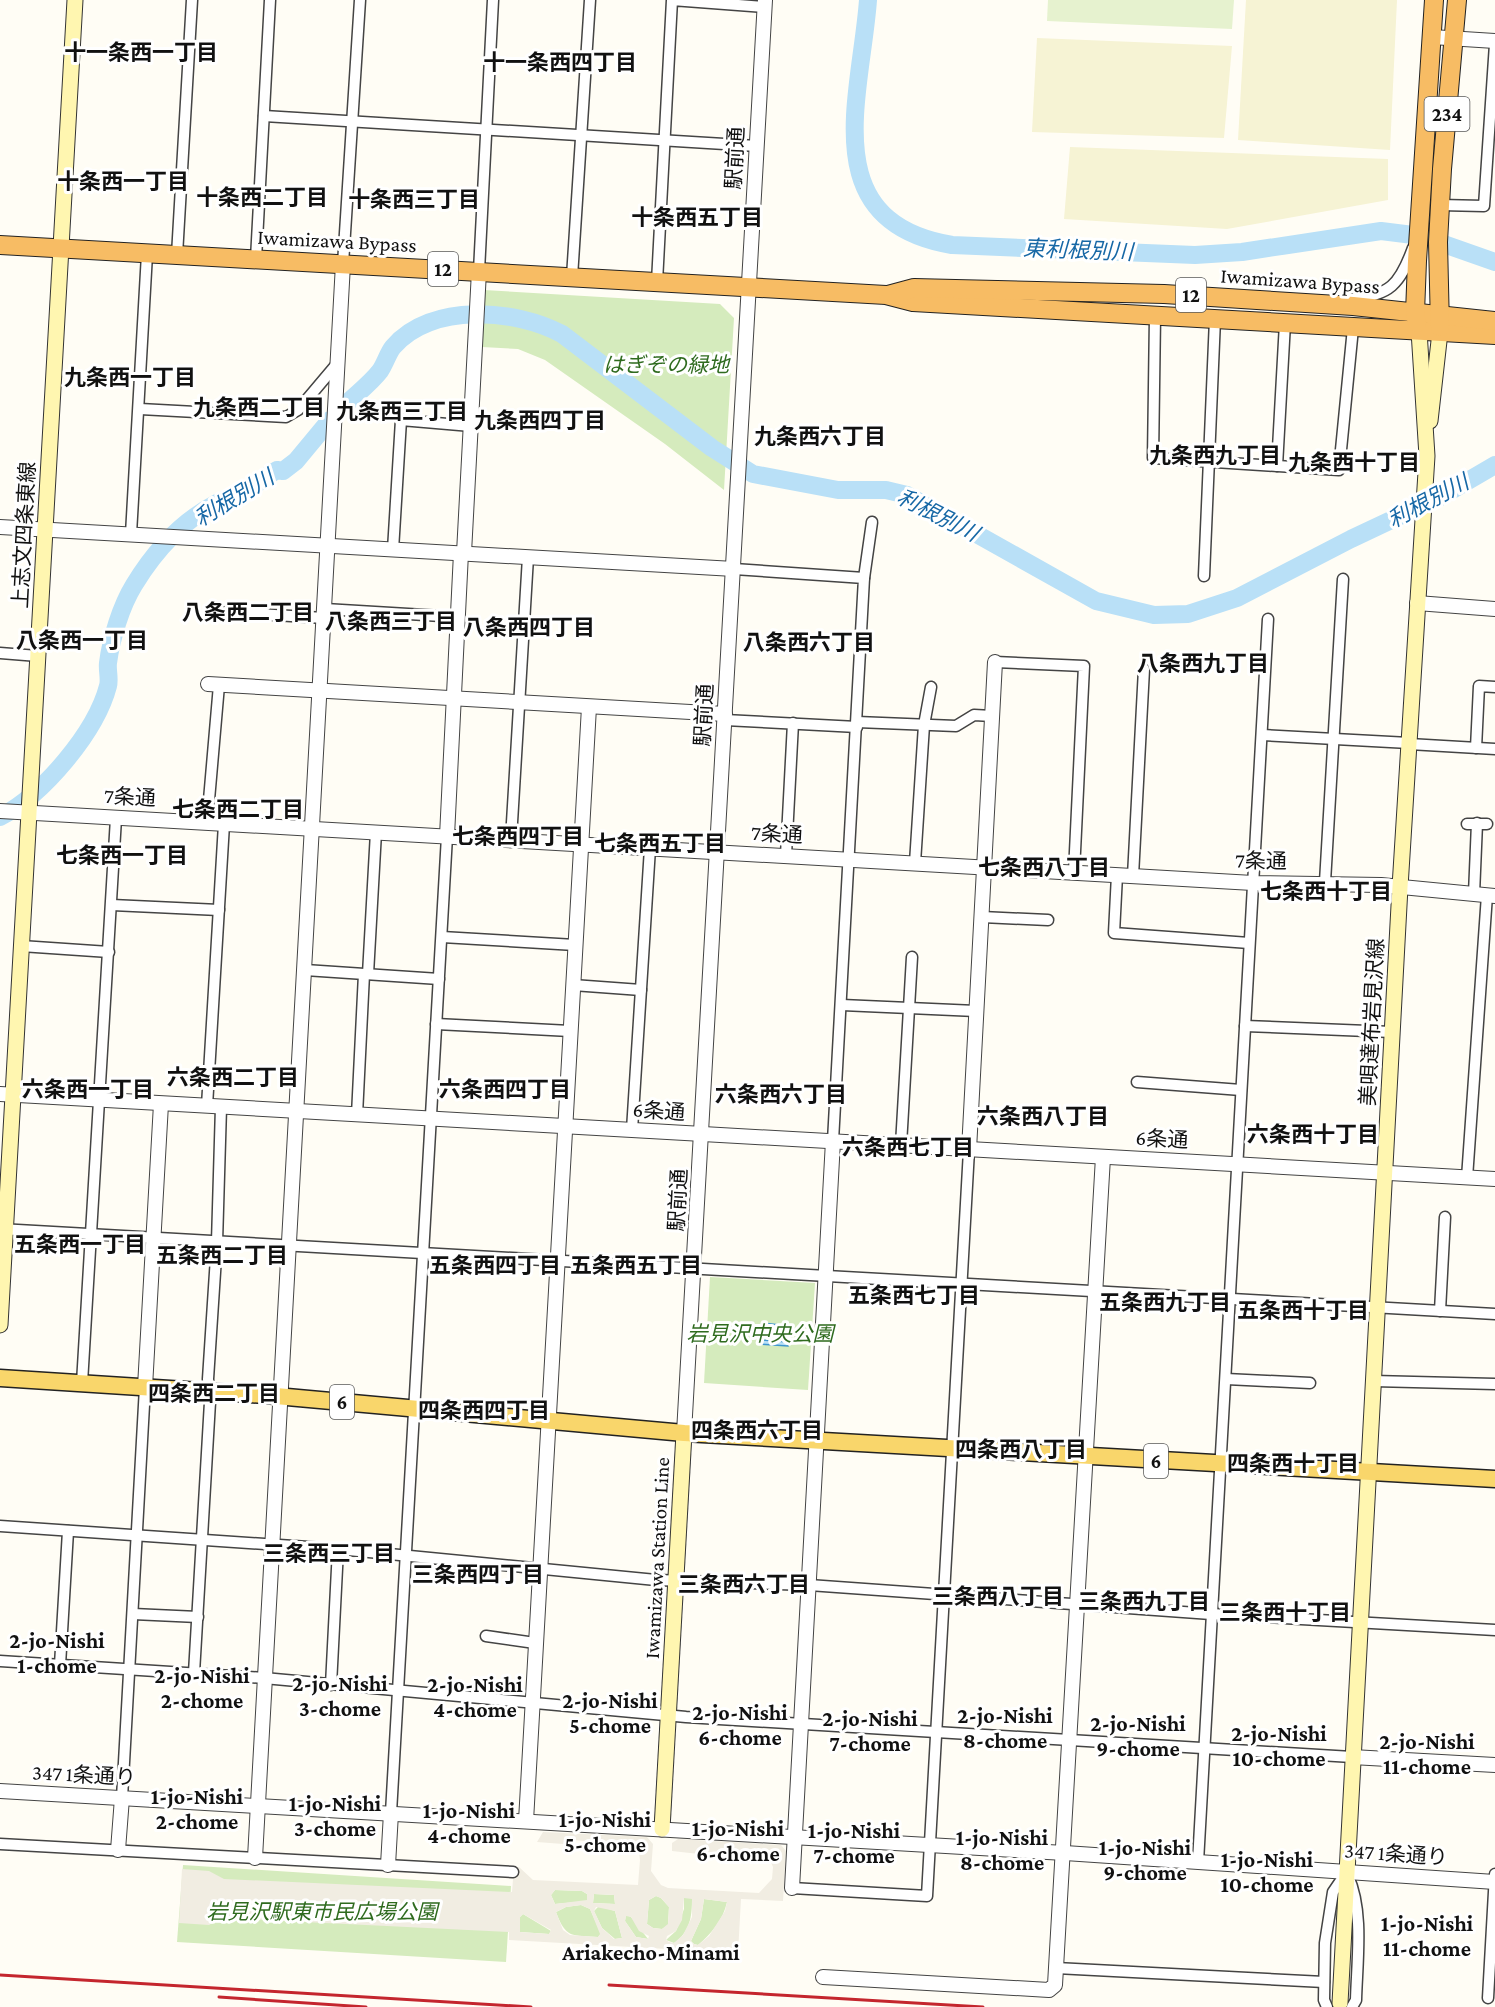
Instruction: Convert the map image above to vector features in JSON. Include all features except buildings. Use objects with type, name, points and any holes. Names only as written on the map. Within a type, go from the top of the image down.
[{"type":"highway","name":"234","points":[[1417,322],[1417,261],[1434,0]]},
{"type":"highway","name":"234","points":[[1439,324],[1440,205],[1457,0]]},
{"type":"highway","name":"Iwamizawa Bypass","points":[[0,244],[886,295],[913,302],[1353,328],[1417,322]]},
{"type":"highway","name":"Iwamizawa Bypass","points":[[886,295],[914,288],[1038,290],[1290,301],[1495,335]]},
{"type":"highway","name":"Iwamizawa Bypass","points":[[1439,324],[1495,321]]},
{"type":"main road","name":"上志文四条東線","points":[[0,1325],[6,1094],[21,946],[25,817],[32,757],[75,0]]},
{"type":"main road","name":"美唄達布岩見沢線","points":[[1340,2006],[1376,1308],[1426,456],[1417,322]]},
{"type":"main road","name":"美唄達布岩見沢線","points":[[1426,439],[1434,399],[1439,324]]},
{"type":"main road","name":"6","points":[[0,1378],[209,1390],[684,1433],[1495,1479]]},
{"type":"main road","name":"Iwamizawa Station Line","points":[[662,1829],[684,1433]]},
{"type":"street","points":[[177,255],[192,0]]},
{"type":"street","points":[[256,259],[270,0]]},
{"type":"street","points":[[255,1858],[256,1805],[305,970],[336,371],[360,0]]},
{"type":"street","points":[[387,1865],[442,937],[453,699],[478,297],[484,129],[493,0]]},
{"type":"street","points":[[572,277],[590,0]]},
{"type":"street","points":[[657,282],[670,0],[765,3]]},
{"type":"street","name":"駅前通","points":[[684,1433],[738,501],[747,287],[765,3]]},
{"type":"street","points":[[1432,37],[1495,42],[1490,207],[1440,205]]},
{"type":"street","points":[[264,116],[757,146]]},
{"type":"street","points":[[1290,301],[1374,296],[1388,290],[1402,273],[1420,224]]},
{"type":"street","points":[[131,534],[140,409],[147,254]]},
{"type":"street","points":[[1155,316],[1153,458],[1339,470],[1353,328]]},
{"type":"street","points":[[1204,576],[1215,319]]},
{"type":"street","points":[[1277,466],[1285,323]]},
{"type":"street","points":[[140,409],[286,417],[298,410],[336,371]]},
{"type":"street","points":[[393,550],[401,420],[471,426]]},
{"type":"street","points":[[872,522],[864,578],[792,1888],[927,1896],[995,662],[1084,666],[1074,872]]},
{"type":"street","points":[[0,527],[528,556],[864,578]]},
{"type":"street","points":[[511,839],[528,556]]},
{"type":"street","points":[[1325,882],[1343,579]]},
{"type":"street","points":[[1417,603],[1495,609]]},
{"type":"street","points":[[226,612],[458,617]]},
{"type":"street","points":[[1198,1862],[1268,619]]},
{"type":"street","points":[[0,653],[38,656]]},
{"type":"street","points":[[1133,876],[1144,669]]},
{"type":"street","points":[[207,823],[214,685],[589,707],[793,723],[956,726],[974,716],[992,716]]},
{"type":"street","points":[[1476,748],[1479,686],[1495,687]]},
{"type":"street","points":[[915,863],[924,725],[931,687]]},
{"type":"street","points":[[526,1821],[589,707]]},
{"type":"street","points":[[786,855],[793,723]]},
{"type":"street","points":[[1262,735],[1495,749]]},
{"type":"street","name":"7条通","points":[[0,811],[25,817],[44,813],[1253,883],[1325,882],[1485,895]]},
{"type":"street","points":[[82,1383],[116,818]]},
{"type":"street","points":[[194,1674],[217,1242],[214,1106],[219,910],[224,824]]},
{"type":"street","points":[[1467,1178],[1485,895],[1477,824]]},
{"type":"street","points":[[357,1115],[376,832]]},
{"type":"street","points":[[632,1130],[650,848]]},
{"type":"street","points":[[1117,875],[1114,933],[1250,943]]},
{"type":"street","points":[[111,905],[219,910]]},
{"type":"street","points":[[982,917],[1048,920]]},
{"type":"street","points":[[442,937],[575,945]]},
{"type":"street","points":[[21,946],[109,952]]},
{"type":"street","points":[[901,1145],[912,957]]},
{"type":"street","points":[[305,970],[439,979]]},
{"type":"street","points":[[573,985],[641,990]]},
{"type":"street","points":[[842,1005],[976,1011]]},
{"type":"street","points":[[436,1024],[570,1031]]},
{"type":"street","points":[[1245,1026],[1392,1032]]},
{"type":"street","points":[[1137,1082],[1241,1090]]},
{"type":"street","name":"6条通","points":[[6,1094],[1495,1179]]},
{"type":"street","points":[[118,1850],[161,1104]]},
{"type":"street","points":[[823,1977],[1049,1990],[1055,1985],[1065,1852],[1103,1157]]},
{"type":"street","points":[[1440,1311],[1445,1217]]},
{"type":"street","points":[[3,1230],[1495,1314]]},
{"type":"street","points":[[1226,1379],[1310,1383]]},
{"type":"street","points":[[1373,1382],[1495,1384]]},
{"type":"street","points":[[0,1526],[338,1549],[656,1580],[809,1585],[1211,1614],[1495,1630]]},
{"type":"street","points":[[60,1665],[68,1531]]},
{"type":"street","points":[[331,1685],[338,1549]]},
{"type":"street","points":[[133,1614],[198,1617]]},
{"type":"street","points":[[486,1636],[536,1643]]},
{"type":"street","points":[[0,1661],[264,1678],[669,1715],[1495,1765]]},
{"type":"street","name":"347 1条通り","points":[[0,1791],[1065,1852],[1495,1882]]},
{"type":"street","points":[[0,1845],[513,1872]]},
{"type":"street","points":[[1340,2006],[1324,2000],[1325,1943],[1333,1892],[1347,1873]]},
{"type":"street","points":[[1488,1998],[1495,1874]]},
{"type":"street","points":[[1056,1968],[1324,1982]]},
{"type":"shaded area","points":[[1246,0],[1397,0],[1390,150],[1238,140]]},
{"type":"shaded area","points":[[1037,38],[1232,46],[1224,138],[1032,132]]},
{"type":"shaded area","points":[[1070,147],[1388,159],[1388,200],[1227,229],[1064,219]]},
{"type":"shaded area","points":[[543,1832],[647,1837],[653,1844],[651,1871],[661,1885],[668,1888],[759,1893],[772,1879],[773,1867],[770,1860],[758,1851],[699,1854],[672,1851],[672,1843],[678,1839],[781,1845],[786,1851],[783,1901],[741,1899],[738,1953],[509,1940],[509,1932],[221,1918],[209,1925],[179,1923],[182,1869],[209,1871],[224,1879],[512,1892],[514,1867],[519,1867],[533,1880],[638,1885],[639,1853],[631,1846],[574,1840],[563,1844],[537,1842]],"holes":[[[555,1890],[582,1891],[587,1894],[587,1900],[555,1904],[551,1895]],[[594,1894],[614,1895],[615,1904],[593,1903]],[[656,1896],[661,1898],[669,1907],[668,1924],[662,1929],[653,1928],[647,1924],[649,1900]],[[684,1898],[692,1899],[692,1917],[683,1935],[674,1943],[666,1940],[667,1936],[676,1931],[682,1920]],[[704,1899],[727,1902],[725,1911],[709,1936],[698,1945],[691,1941],[701,1919]],[[581,1905],[590,1909],[600,1934],[598,1937],[570,1935],[563,1930],[556,1912],[566,1907]],[[596,1907],[615,1911],[622,1938],[614,1939],[602,1928],[594,1911]],[[523,1914],[551,1930],[549,1934],[520,1932],[520,1917]],[[626,1916],[631,1917],[639,1931],[649,1936],[648,1939],[636,1937],[625,1921]]]},
{"type":"green space","points":[[1048,0],[1234,0],[1232,29],[1047,21]]},
{"type":"green space","name":"はぎぞの緑地","points":[[484,290],[720,304],[734,318],[724,490],[665,444],[545,360],[518,349],[482,347]]},
{"type":"green space","name":"岩見沢中央公園","points":[[710,1277],[815,1283],[808,1390],[704,1383]]},
{"type":"green space","name":"岩見沢駅東市民広場公園","points":[[183,1865],[511,1886],[506,1962],[177,1942]]},
{"type":"green space","points":[[555,1890],[582,1891],[587,1894],[587,1901],[555,1904],[551,1895]]},
{"type":"green space","points":[[594,1894],[614,1895],[615,1904],[593,1903]]},
{"type":"green space","points":[[656,1896],[669,1907],[668,1925],[662,1929],[653,1928],[647,1924],[649,1900]]},
{"type":"green space","points":[[684,1898],[692,1898],[691,1918],[684,1934],[674,1943],[666,1940],[676,1931],[684,1909]]},
{"type":"green space","points":[[704,1899],[727,1902],[716,1926],[698,1945],[691,1941],[701,1919]]},
{"type":"green space","points":[[581,1905],[590,1909],[601,1934],[598,1937],[571,1934],[563,1927],[556,1912],[566,1907]]},
{"type":"green space","points":[[599,1906],[615,1911],[622,1938],[615,1939],[602,1928],[594,1911]]},
{"type":"green space","points":[[523,1914],[551,1931],[549,1934],[520,1932],[520,1917]]},
{"type":"green space","points":[[626,1915],[631,1917],[648,1939],[636,1937],[625,1921]]},
{"type":"water","points":[[762,1323],[780,1325],[779,1329],[762,1328],[760,1333],[762,1340],[788,1342],[788,1346],[760,1344],[756,1334]]},
{"type":"waterway","name":"東利根別川","points":[[868,0],[855,114],[856,150],[863,183],[880,211],[908,232],[952,245],[1195,255],[1242,252],[1381,231],[1421,236],[1495,262]]},
{"type":"waterway","name":"利根別川","points":[[344,406],[376,376],[393,347],[409,332],[429,322],[474,314],[522,319],[562,334],[712,448],[753,474],[838,490],[886,490],[907,495],[1096,601],[1154,615],[1188,614],[1237,598],[1351,539],[1442,496],[1495,465]]},
{"type":"waterway","name":"利根別川","points":[[0,817],[33,794],[50,778],[80,742],[92,723],[108,686],[109,654],[121,613],[129,593],[150,561],[170,538],[204,510],[242,493],[277,470],[283,471],[296,461],[330,420]]},
{"type":"railway","points":[[0,1975],[531,2007]]},
{"type":"railway","points":[[609,1985],[983,2007]]},
{"type":"railway","points":[[219,1997],[366,2007]]},
{"type":"district","name":"十一条西一丁目","points":[[141,52]]},
{"type":"district","name":"十一条西四丁目","points":[[560,62]]},
{"type":"district","name":"十条西一丁目","points":[[123,181]]},
{"type":"district","name":"十条西二丁目","points":[[262,197]]},
{"type":"district","name":"十条西三丁目","points":[[414,199]]},
{"type":"district","name":"十条西五丁目","points":[[697,217]]},
{"type":"district","name":"九条西一丁目","points":[[130,377]]},
{"type":"district","name":"九条西二丁目","points":[[259,407]]},
{"type":"district","name":"九条西三丁目","points":[[402,411]]},
{"type":"district","name":"九条西四丁目","points":[[540,420]]},
{"type":"district","name":"九条西六丁目","points":[[820,436]]},
{"type":"district","name":"九条西九丁目","points":[[1215,455]]},
{"type":"district","name":"九条西十丁目","points":[[1354,462]]},
{"type":"district","name":"八条西二丁目","points":[[248,612]]},
{"type":"district","name":"八条西三丁目","points":[[391,621]]},
{"type":"district","name":"八条西四丁目","points":[[529,627]]},
{"type":"district","name":"八条西一丁目","points":[[82,640]]},
{"type":"district","name":"八条西六丁目","points":[[809,642]]},
{"type":"district","name":"八条西九丁目","points":[[1203,663]]},
{"type":"district","name":"七条西二丁目","points":[[238,809]]},
{"type":"district","name":"七条西四丁目","points":[[518,836]]},
{"type":"district","name":"七条西五丁目","points":[[660,843]]},
{"type":"district","name":"七条西一丁目","points":[[122,855]]},
{"type":"district","name":"七条西八丁目","points":[[1044,867]]},
{"type":"district","name":"七条西十丁目","points":[[1326,891]]},
{"type":"district","name":"六条西二丁目","points":[[233,1077]]},
{"type":"district","name":"六条西一丁目","points":[[88,1089]]},
{"type":"district","name":"六条西四丁目","points":[[505,1089]]},
{"type":"district","name":"六条西六丁目","points":[[781,1094]]},
{"type":"district","name":"六条西八丁目","points":[[1043,1116]]},
{"type":"district","name":"六条西十丁目","points":[[1313,1134]]},
{"type":"district","name":"六条西七丁目","points":[[908,1147]]},
{"type":"district","name":"五条西一丁目","points":[[80,1244]]},
{"type":"district","name":"五条西二丁目","points":[[222,1255]]},
{"type":"district","name":"五条西四丁目","points":[[495,1265]]},
{"type":"district","name":"五条西五丁目","points":[[636,1265]]},
{"type":"district","name":"五条西七丁目","points":[[914,1295]]},
{"type":"district","name":"五条西九丁目","points":[[1165,1302]]},
{"type":"district","name":"五条西十丁目","points":[[1303,1310]]},
{"type":"district","name":"四条西二丁目","points":[[214,1393]]},
{"type":"district","name":"四条西四丁目","points":[[484,1410]]},
{"type":"district","name":"四条西六丁目","points":[[757,1430]]},
{"type":"district","name":"四条西八丁目","points":[[1021,1449]]},
{"type":"district","name":"四条西十丁目","points":[[1293,1463]]},
{"type":"district","name":"三条西三丁目","points":[[329,1553]]},
{"type":"district","name":"三条西四丁目","points":[[478,1574]]},
{"type":"district","name":"三条西六丁目","points":[[744,1584]]},
{"type":"district","name":"三条西八丁目","points":[[998,1596]]},
{"type":"district","name":"三条西九丁目","points":[[1144,1601]]},
{"type":"district","name":"三条西十丁目","points":[[1285,1612]]},
{"type":"district","name":"2-jo-Nishi 1-chome","points":[[57,1652]]},
{"type":"district","name":"2-jo-Nishi 2-chome","points":[[202,1688]]},
{"type":"district","name":"2-jo-Nishi 3-chome","points":[[340,1696]]},
{"type":"district","name":"2-jo-Nishi 4-chome","points":[[475,1697]]},
{"type":"district","name":"2-jo-Nishi 5-chome","points":[[610,1712]]},
{"type":"district","name":"2-jo-Nishi 6-chome","points":[[740,1724]]},
{"type":"district","name":"2-jo-Nishi 8-chome","points":[[1005,1728]]},
{"type":"district","name":"2-jo-Nishi 7-chome","points":[[870,1730]]},
{"type":"district","name":"2-jo-Nishi 9-chome","points":[[1138,1736]]},
{"type":"district","name":"2-jo-Nishi 10-chome","points":[[1279,1746]]},
{"type":"district","name":"2-jo-Nishi 11-chome","points":[[1427,1754]]},
{"type":"district","name":"1-jo-Nishi 2-chome","points":[[197,1808]]},
{"type":"district","name":"1-jo-Nishi 3-chome","points":[[335,1816]]},
{"type":"district","name":"1-jo-Nishi 4-chome","points":[[469,1823]]},
{"type":"district","name":"1-jo-Nishi 5-chome","points":[[605,1832]]},
{"type":"district","name":"1-jo-Nishi 6-chome","points":[[738,1841]]},
{"type":"district","name":"1-jo-Nishi 7-chome","points":[[854,1842]]},
{"type":"district","name":"1-jo-Nishi 8-chome","points":[[1002,1850]]},
{"type":"district","name":"1-jo-Nishi 9-chome","points":[[1145,1860]]},
{"type":"district","name":"1-jo-Nishi 10-chome","points":[[1267,1872]]},
{"type":"district","name":"1-jo-Nishi 11-chome","points":[[1427,1936]]},
{"type":"district","name":"Ariakecho-Minami","points":[[651,1952]]}]
